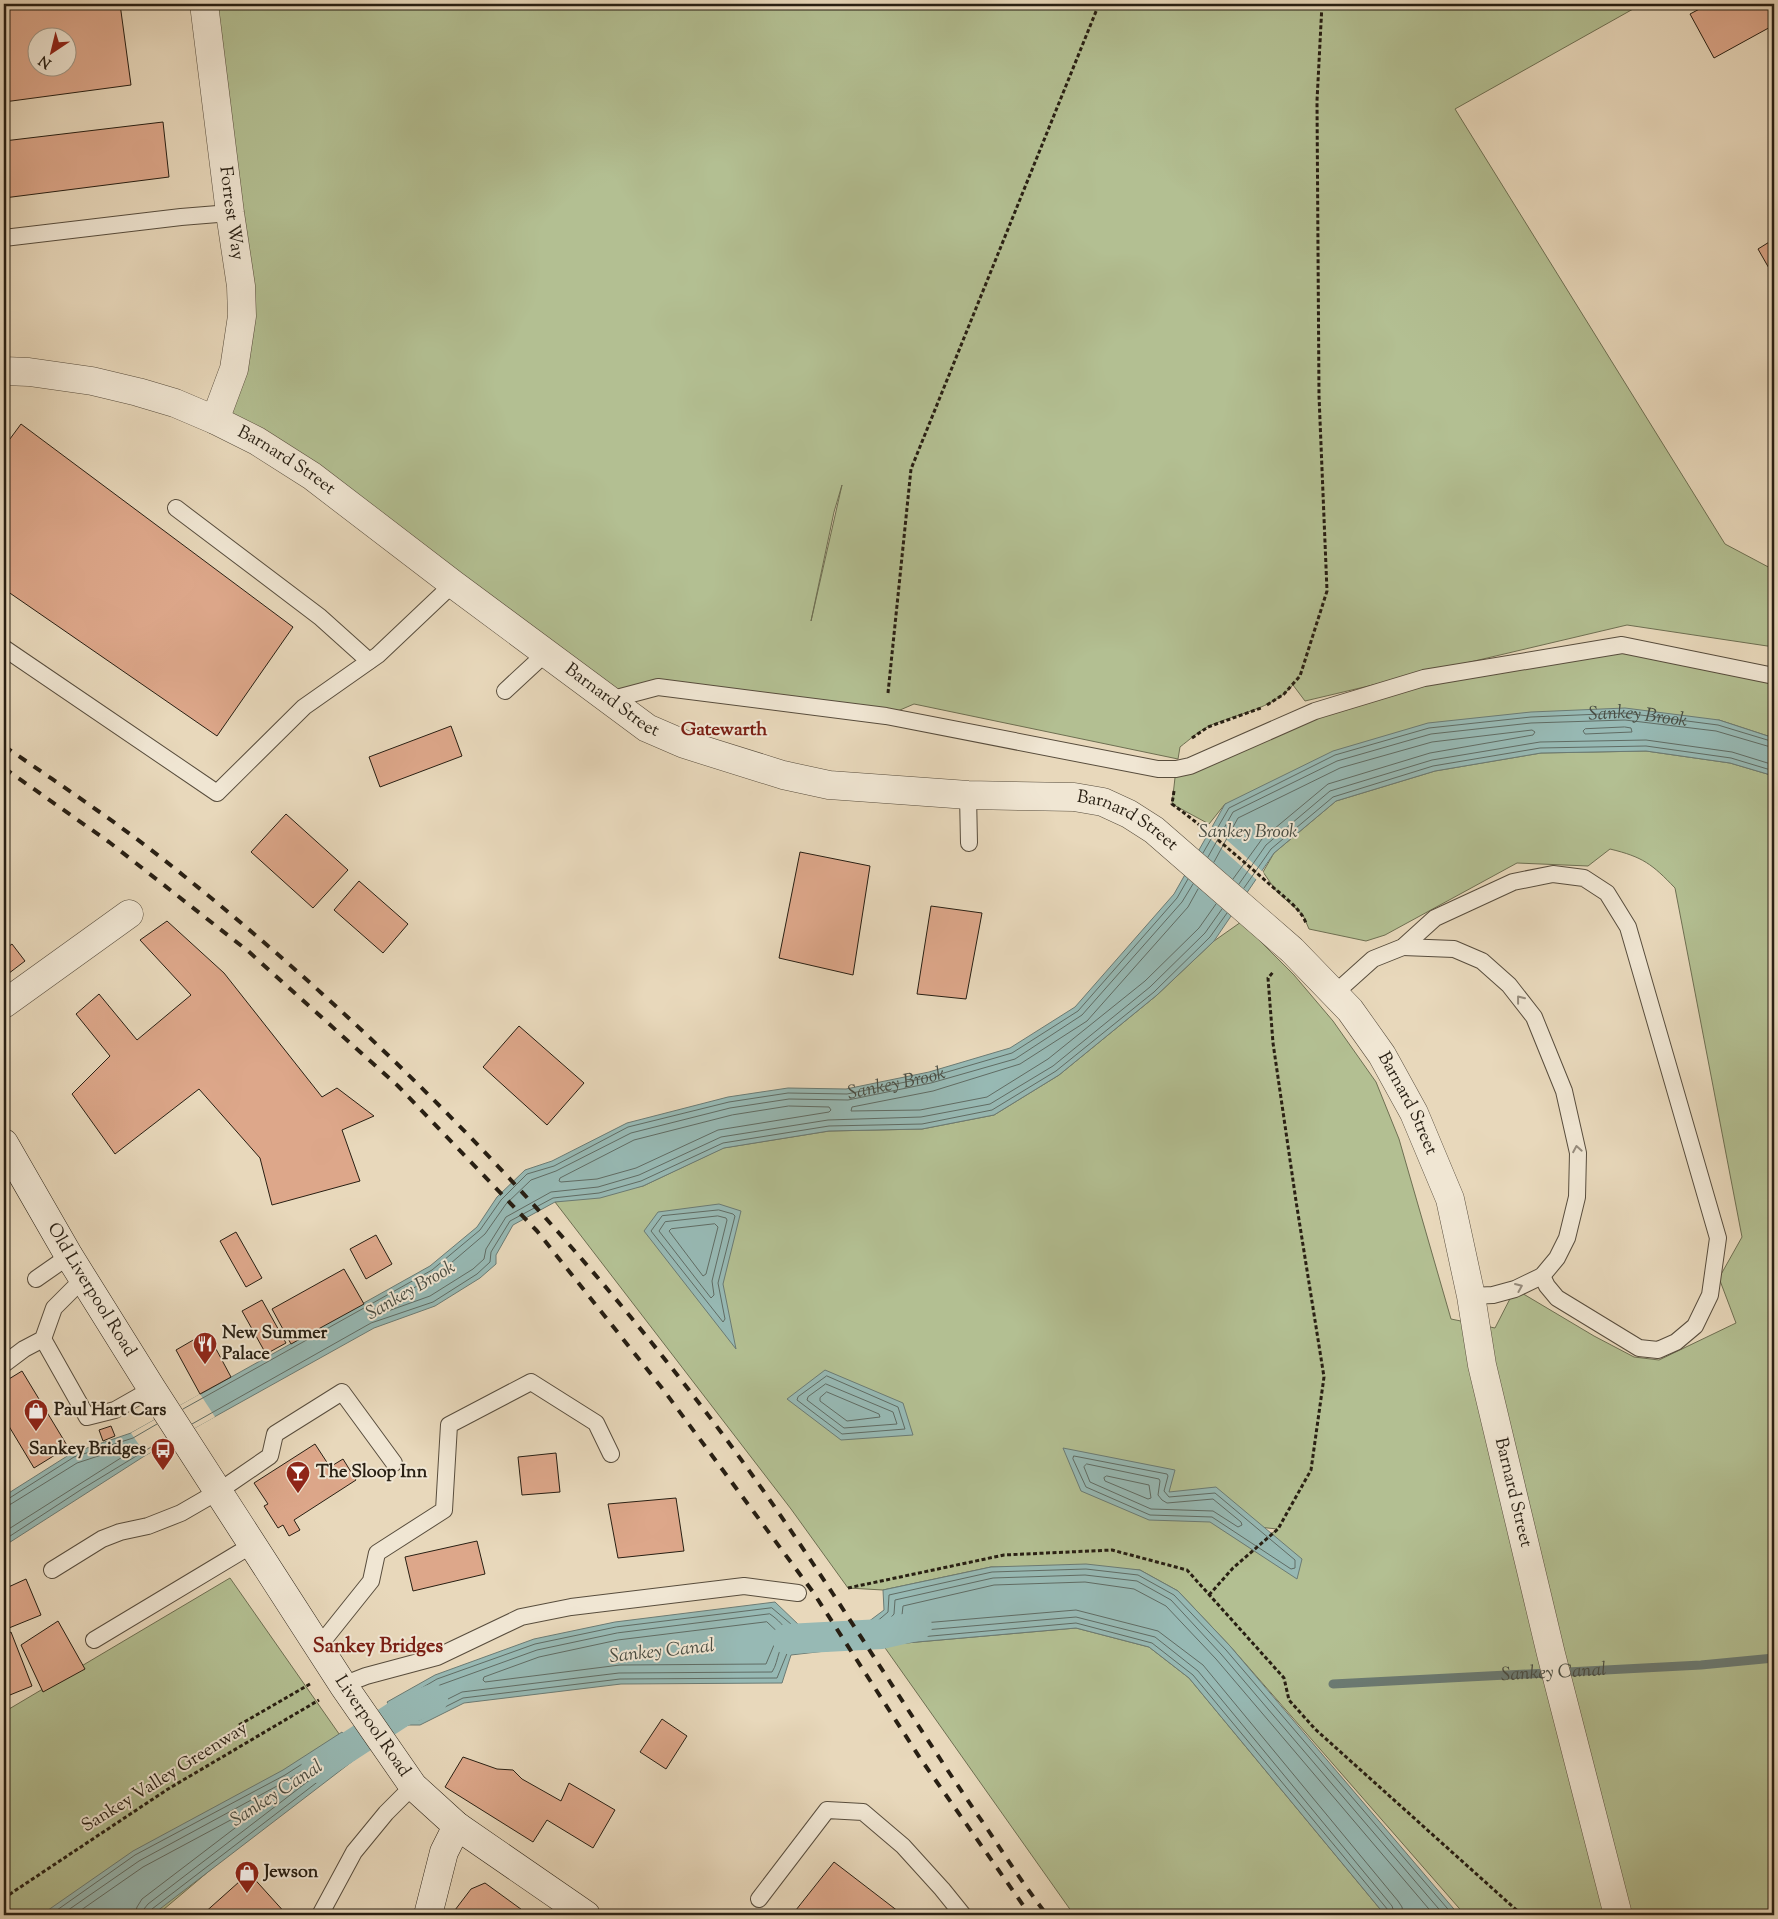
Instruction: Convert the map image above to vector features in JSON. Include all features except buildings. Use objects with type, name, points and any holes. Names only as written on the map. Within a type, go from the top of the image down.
[{"type":"street","name":"Forrest Way","points":[[204,4],[241,286],[242,316],[234,369],[215,420]]},
{"type":"street","name":"Barnard Street","points":[[4,371],[29,372],[92,381],[175,403],[215,420],[257,442],[312,476],[453,584],[647,728],[684,744],[783,775],[829,785],[968,795],[1074,797],[1103,802],[1130,814],[1154,830],[1292,950],[1350,1010],[1382,1055],[1414,1113],[1450,1199],[1471,1296],[1482,1365],[1551,1654],[1618,1915]]},
{"type":"street","points":[[4,1004],[129,914]]},
{"type":"street","name":"Old Liverpool Road","points":[[4,1142],[76,1268],[182,1435]]},
{"type":"street","name":"Liverpool Road","points":[[182,1435],[381,1742],[413,1786],[457,1826],[586,1915]]},
{"type":"street","points":[[428,1915],[444,1852],[457,1826]]},
{"type":"lane","points":[[4,238],[230,213]]},
{"type":"lane","points":[[176,508],[320,617],[369,661]]},
{"type":"lane","points":[[4,648],[216,793],[304,707],[384,649],[453,584]]},
{"type":"lane","points":[[609,700],[658,687],[886,716],[1158,769],[1176,769],[1190,766],[1316,711],[1424,678],[1622,645],[1774,676]]},
{"type":"lane","points":[[505,691],[546,653]]},
{"type":"lane","points":[[968,795],[970,843]]},
{"type":"lane","points":[[1334,994],[1373,959],[1403,947],[1435,918],[1513,882],[1554,874],[1584,878],[1607,893],[1628,927],[1718,1238],[1710,1295],[1694,1326],[1676,1342],[1658,1350],[1639,1348],[1557,1298],[1547,1286],[1542,1276]]},
{"type":"lane","points":[[1403,947],[1454,949],[1482,961],[1509,985],[1534,1017],[1564,1091],[1578,1153],[1577,1197],[1567,1238],[1557,1258],[1542,1276],[1515,1289],[1493,1295],[1471,1296]]},
{"type":"lane","points":[[36,1279],[76,1268]]},
{"type":"lane","points":[[4,1364],[24,1349],[43,1340],[54,1308],[76,1268]]},
{"type":"lane","points":[[43,1340],[87,1417],[115,1410],[152,1389]]},
{"type":"lane","points":[[319,1646],[371,1580],[378,1553],[444,1510],[449,1425],[531,1382],[596,1423],[612,1454]]},
{"type":"lane","points":[[52,1570],[102,1539],[120,1532],[148,1526],[181,1513],[219,1491],[270,1456],[274,1434],[342,1392],[394,1463]]},
{"type":"lane","points":[[94,1640],[252,1545]]},
{"type":"lane","points":[[339,1677],[366,1676],[437,1657],[521,1617],[571,1607],[744,1586],[798,1593]]},
{"type":"lane","points":[[320,1915],[354,1852],[386,1813],[413,1786]]},
{"type":"lane","points":[[758,1899],[827,1810],[863,1812],[904,1846],[962,1915]]},
{"type":"path","points":[[886,716],[911,469],[1099,4]]},
{"type":"path","points":[[1309,930],[1303,915],[1206,829],[1172,804],[1180,747],[1208,727],[1266,706],[1284,694],[1300,676],[1328,591],[1319,386],[1318,101],[1322,4]]},
{"type":"path","points":[[1210,1595],[1232,1568],[1278,1530],[1311,1470],[1324,1377],[1273,1043],[1268,978]]},
{"type":"path","points":[[848,1588],[1004,1555],[1112,1550],[1187,1570],[1284,1678],[1289,1700],[1315,1729],[1522,1915]]},
{"type":"path","points":[[239,1725],[339,1677]]},
{"type":"path","name":"Sankey Valley Greenway","points":[[4,1898],[339,1677]]},
{"type":"green space","points":[[204,4],[1642,4],[1455,109],[1725,544],[1774,570],[1774,647],[1627,625],[1305,701],[1293,685],[1275,700],[1264,706],[1202,730],[1180,747],[1178,759],[914,704],[886,716],[658,687],[609,700],[215,420],[239,341]],"holes":[[[842,485],[811,621],[834,512]]]},
{"type":"green space","points":[[1622,645],[1774,676],[1774,738],[1719,720],[1225,804],[1209,824],[1172,804],[1176,769],[1424,678]]},
{"type":"green space","points":[[1646,751],[1730,763],[1774,776],[1774,1915],[1465,1915],[1230,1646],[1178,1591],[1140,1570],[991,1567],[883,1590],[848,1588],[791,1509],[555,1202],[643,1186],[723,1148],[829,1131],[922,1129],[994,1115],[1059,1075],[1157,995],[1214,941],[1241,922],[1294,975],[1333,1021],[1376,1082],[1399,1139],[1451,1319],[1495,1328],[1515,1289],[1594,1336],[1634,1357],[1659,1360],[1736,1323],[1719,1278],[1742,1237],[1675,888],[1653,867],[1631,855],[1610,849],[1588,866],[1517,863],[1385,935],[1366,941],[1309,929],[1303,915],[1277,892],[1263,872],[1274,853],[1336,801],[1435,771],[1541,753]],"holes":[[[1212,1522],[1277,1529],[1249,1547]]]},
{"type":"green space","points":[[230,1578],[351,1751],[157,1915],[4,1915],[4,1712]]},
{"type":"green space","points":[[1076,1628],[1149,1647],[1189,1678],[1385,1915],[1074,1915],[883,1645]]},
{"type":"water","name":"Sankey Brook","points":[[1625,708],[1719,720],[1774,738],[1774,776],[1730,763],[1646,751],[1541,753],[1435,771],[1336,801],[1274,853],[1214,941],[1157,995],[1059,1075],[994,1115],[922,1129],[829,1131],[724,1148],[643,1186],[600,1198],[555,1202],[513,1225],[496,1255],[496,1264],[480,1278],[435,1306],[374,1328],[146,1455],[4,1546],[4,1496],[72,1453],[131,1433],[430,1266],[477,1227],[497,1197],[525,1170],[552,1161],[627,1123],[728,1097],[788,1088],[846,1089],[929,1072],[1010,1048],[1075,1007],[1174,894],[1225,804],[1333,751],[1428,723],[1531,712]]},
{"type":"water","points":[[719,1204],[741,1211],[723,1284],[736,1349],[644,1231],[658,1212]]},
{"type":"water","points":[[825,1370],[903,1403],[913,1435],[841,1440],[787,1399]]},
{"type":"water","points":[[1063,1448],[1175,1470],[1169,1492],[1216,1487],[1302,1559],[1297,1579],[1210,1522],[1149,1520],[1081,1491]]},
{"type":"water","points":[[1086,1564],[1140,1570],[1178,1591],[1230,1646],[1459,1915],[1385,1915],[1189,1678],[1149,1647],[1076,1628],[883,1645],[868,1622],[884,1610],[883,1590],[991,1567]]},
{"type":"water","points":[[775,1602],[800,1626],[819,1624],[834,1650],[791,1655],[782,1683],[621,1684],[464,1703],[420,1725],[403,1727],[387,1702],[435,1675],[534,1639],[615,1622]]},
{"type":"water","points":[[342,1732],[358,1757],[152,1915],[41,1915],[133,1851],[283,1770]]},
{"type":"pier","points":[[1210,825],[1264,873],[1258,881],[1205,834]]},
{"type":"pier","points":[[200,1394],[215,1417],[146,1455],[131,1433]]},
{"type":"waterway","name":"Sankey Canal","points":[[787,1639],[882,1634],[917,1626]]},
{"type":"waterway","name":"Sankey Canal","points":[[1333,1684],[1701,1665],[1774,1658]]},
{"type":"waterway","name":"Sankey Canal","points":[[316,1768],[405,1710],[433,1699]]},
{"type":"railway","points":[[4,746],[140,842],[261,939],[407,1073],[544,1216],[672,1368],[766,1494],[956,1782],[1047,1915]]},
{"type":"railway","points":[[4,768],[109,842],[248,951],[398,1086],[537,1231],[662,1388],[813,1592],[920,1758],[1030,1915]]},
{"type":"place","name":"New Summer Palace","points":[[205,1365]]},
{"type":"place","name":"Paul Hart Cars","points":[[36,1432]]},
{"type":"place","name":"Sankey Bridges","points":[[163,1471]]},
{"type":"place","name":"The Sloop Inn","points":[[298,1494]]},
{"type":"place","name":"Jewson","points":[[247,1894]]},
{"type":"district","name":"Gatewarth","points":[[724,730]]},
{"type":"district","name":"Sankey Bridges","points":[[378,1647]]}]
